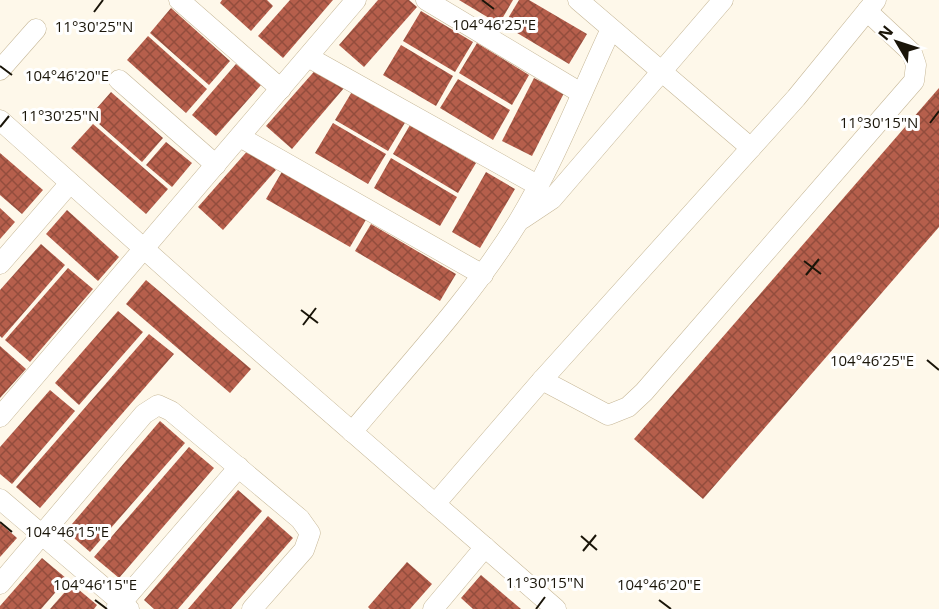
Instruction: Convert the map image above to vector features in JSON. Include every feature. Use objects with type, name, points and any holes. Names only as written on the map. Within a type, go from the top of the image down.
[{"type":"street","points":[[179,0],[281,89]]},
{"type":"street","points":[[0,417],[356,0]]},
{"type":"street","points":[[426,0],[581,93]]},
{"type":"street","points":[[517,223],[552,199],[723,0]]},
{"type":"street","points":[[583,2],[611,30],[751,148]]},
{"type":"street","points":[[435,504],[542,380],[796,98],[871,5],[912,53],[916,65],[914,81],[644,392],[628,407],[608,415],[542,380]]},
{"type":"street","points":[[0,70],[36,29]]},
{"type":"street","points":[[352,432],[483,276],[538,186],[611,30]]},
{"type":"street","points":[[308,57],[538,186]]},
{"type":"street","points":[[119,80],[216,165]]},
{"type":"street","points":[[0,120],[352,432],[556,609]]},
{"type":"street","points":[[240,137],[483,276]]},
{"type":"street","points":[[0,264],[70,183]]},
{"type":"street","points":[[0,584],[144,414],[158,405],[171,411],[239,467],[300,519],[310,532],[304,550],[252,609]]},
{"type":"street","points":[[0,499],[122,607],[239,467]]},
{"type":"street","points":[[433,609],[485,547]]},
{"type":"building","points":[[222,0],[267,0],[273,6],[251,31],[220,3]]},
{"type":"building","points":[[290,0],[333,0],[283,58],[258,36]]},
{"type":"building","points":[[378,0],[409,0],[417,7],[364,67],[339,45]]},
{"type":"building","points":[[459,0],[513,0],[499,24]]},
{"type":"building","points":[[519,0],[529,0],[587,34],[569,64],[504,25]]},
{"type":"building","points":[[171,8],[230,61],[209,85],[150,33]]},
{"type":"building","points":[[421,11],[473,42],[455,72],[403,41]]},
{"type":"building","points":[[148,36],[207,89],[186,113],[127,60]]},
{"type":"building","points":[[477,43],[529,75],[512,105],[459,73]]},
{"type":"building","points":[[401,45],[453,76],[436,106],[383,75]]},
{"type":"building","points":[[236,64],[261,85],[216,136],[192,115]]},
{"type":"building","points":[[319,66],[344,88],[292,149],[266,126]]},
{"type":"building","points":[[534,78],[564,93],[532,156],[502,141]]},
{"type":"building","points":[[458,79],[510,110],[493,140],[440,108]]},
{"type":"building","points":[[939,88],[939,227],[703,499],[634,439]]},
{"type":"building","points":[[353,90],[406,121],[388,151],[335,120]]},
{"type":"building","points":[[111,92],[163,138],[142,162],[90,116]]},
{"type":"building","points":[[333,123],[386,154],[368,184],[315,153]]},
{"type":"building","points":[[93,124],[168,189],[146,214],[71,148]]},
{"type":"building","points":[[410,125],[476,163],[458,193],[393,154]]},
{"type":"building","points":[[166,142],[192,163],[172,187],[146,165]]},
{"type":"building","points":[[250,148],[276,170],[223,230],[198,207]]},
{"type":"building","points":[[0,153],[43,190],[22,214],[0,195]]},
{"type":"building","points":[[391,158],[457,197],[440,226],[374,188]]},
{"type":"building","points":[[283,170],[367,218],[350,247],[266,199]]},
{"type":"building","points":[[486,172],[515,189],[480,248],[452,232]]},
{"type":"building","points":[[0,208],[15,222],[0,239]]},
{"type":"building","points":[[67,210],[119,257],[98,281],[46,234]]},
{"type":"building","points":[[371,224],[456,274],[440,301],[355,251]]},
{"type":"building","points":[[41,244],[65,265],[2,338],[0,336],[0,290]]},
{"type":"building","points":[[68,268],[93,289],[30,362],[5,340]]},
{"type":"building","points":[[146,280],[251,369],[230,393],[126,304]]},
{"type":"building","points":[[118,311],[143,332],[79,405],[55,383]]},
{"type":"building","points":[[149,334],[174,354],[40,508],[16,487]]},
{"type":"building","points":[[0,346],[26,369],[0,398]]},
{"type":"building","points":[[50,390],[75,411],[12,484],[0,474],[0,447]]},
{"type":"building","points":[[160,421],[185,443],[90,552],[66,531]]},
{"type":"building","points":[[189,447],[214,468],[119,578],[94,557]]},
{"type":"building","points":[[238,490],[262,511],[178,609],[154,609],[144,600]]},
{"type":"building","points":[[268,516],[293,538],[231,609],[188,609]]},
{"type":"building","points":[[0,523],[17,538],[0,557]]},
{"type":"building","points":[[42,558],[67,579],[41,609],[0,609],[0,606]]},
{"type":"building","points":[[407,562],[432,584],[410,609],[370,609],[368,607]]},
{"type":"building","points":[[481,575],[521,609],[473,609],[461,598]]},
{"type":"building","points":[[72,584],[97,605],[94,609],[50,609]]}]
